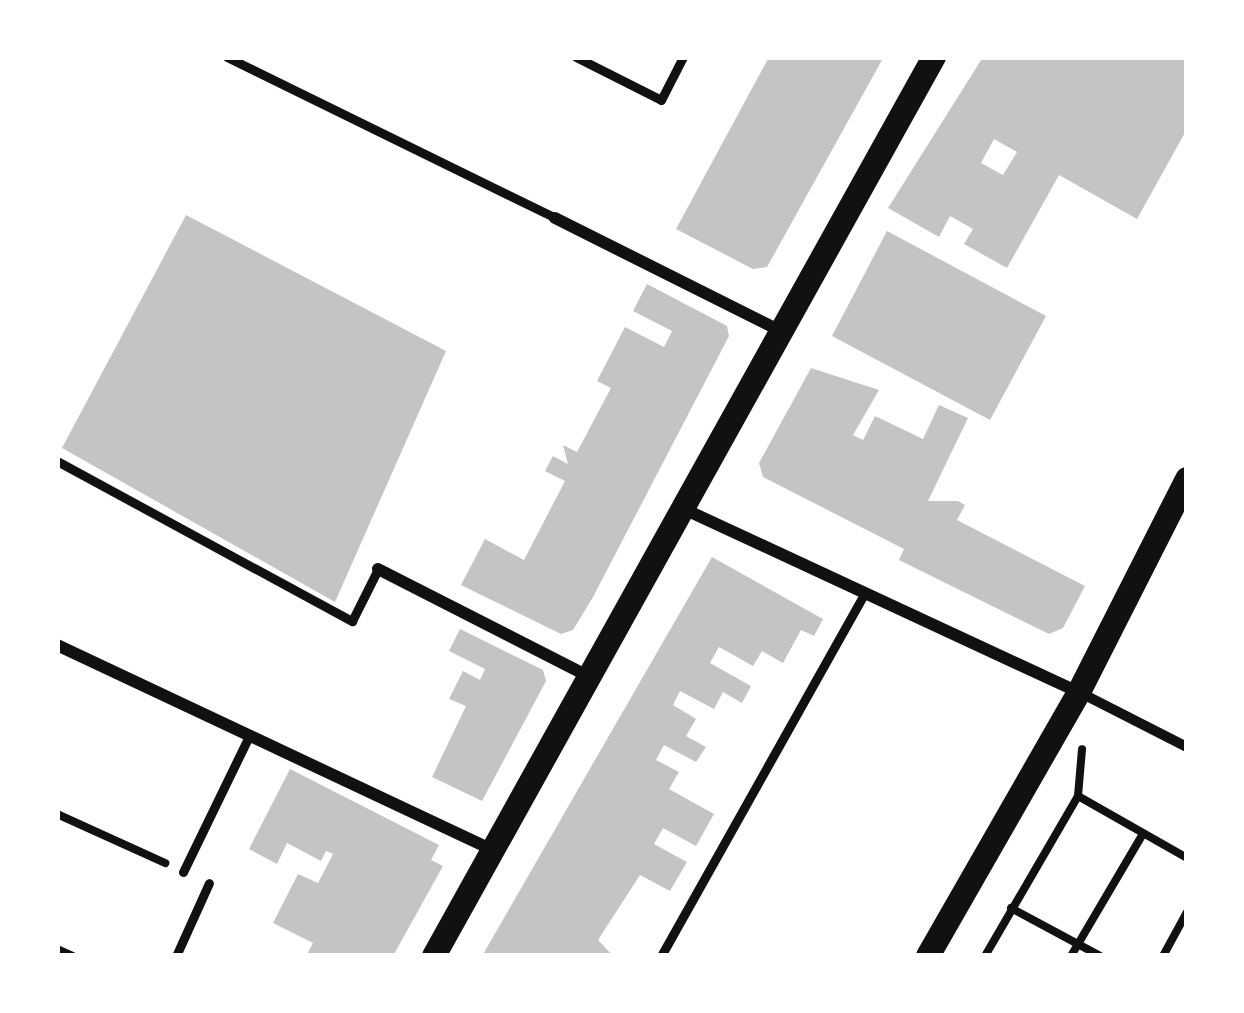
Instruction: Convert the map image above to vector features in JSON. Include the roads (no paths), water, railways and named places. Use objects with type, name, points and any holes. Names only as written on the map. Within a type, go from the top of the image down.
[{"type":"main road","points":[[434,956],[934,57]]},
{"type":"main road","points":[[928,956],[1079,692],[1187,479]]},
{"type":"street","points":[[555,218],[784,332]]},
{"type":"street","points":[[684,509],[1187,747]]},
{"type":"street","points":[[378,569],[590,677]]},
{"type":"street","points":[[57,645],[495,851]]},
{"type":"lane","points":[[227,57],[555,218]]},
{"type":"lane","points":[[576,57],[661,100],[683,57]]},
{"type":"lane","points":[[57,461],[352,621],[378,569]]},
{"type":"lane","points":[[661,956],[863,596]]},
{"type":"lane","points":[[183,872],[249,736]]},
{"type":"lane","points":[[176,956],[209,884]]}]
